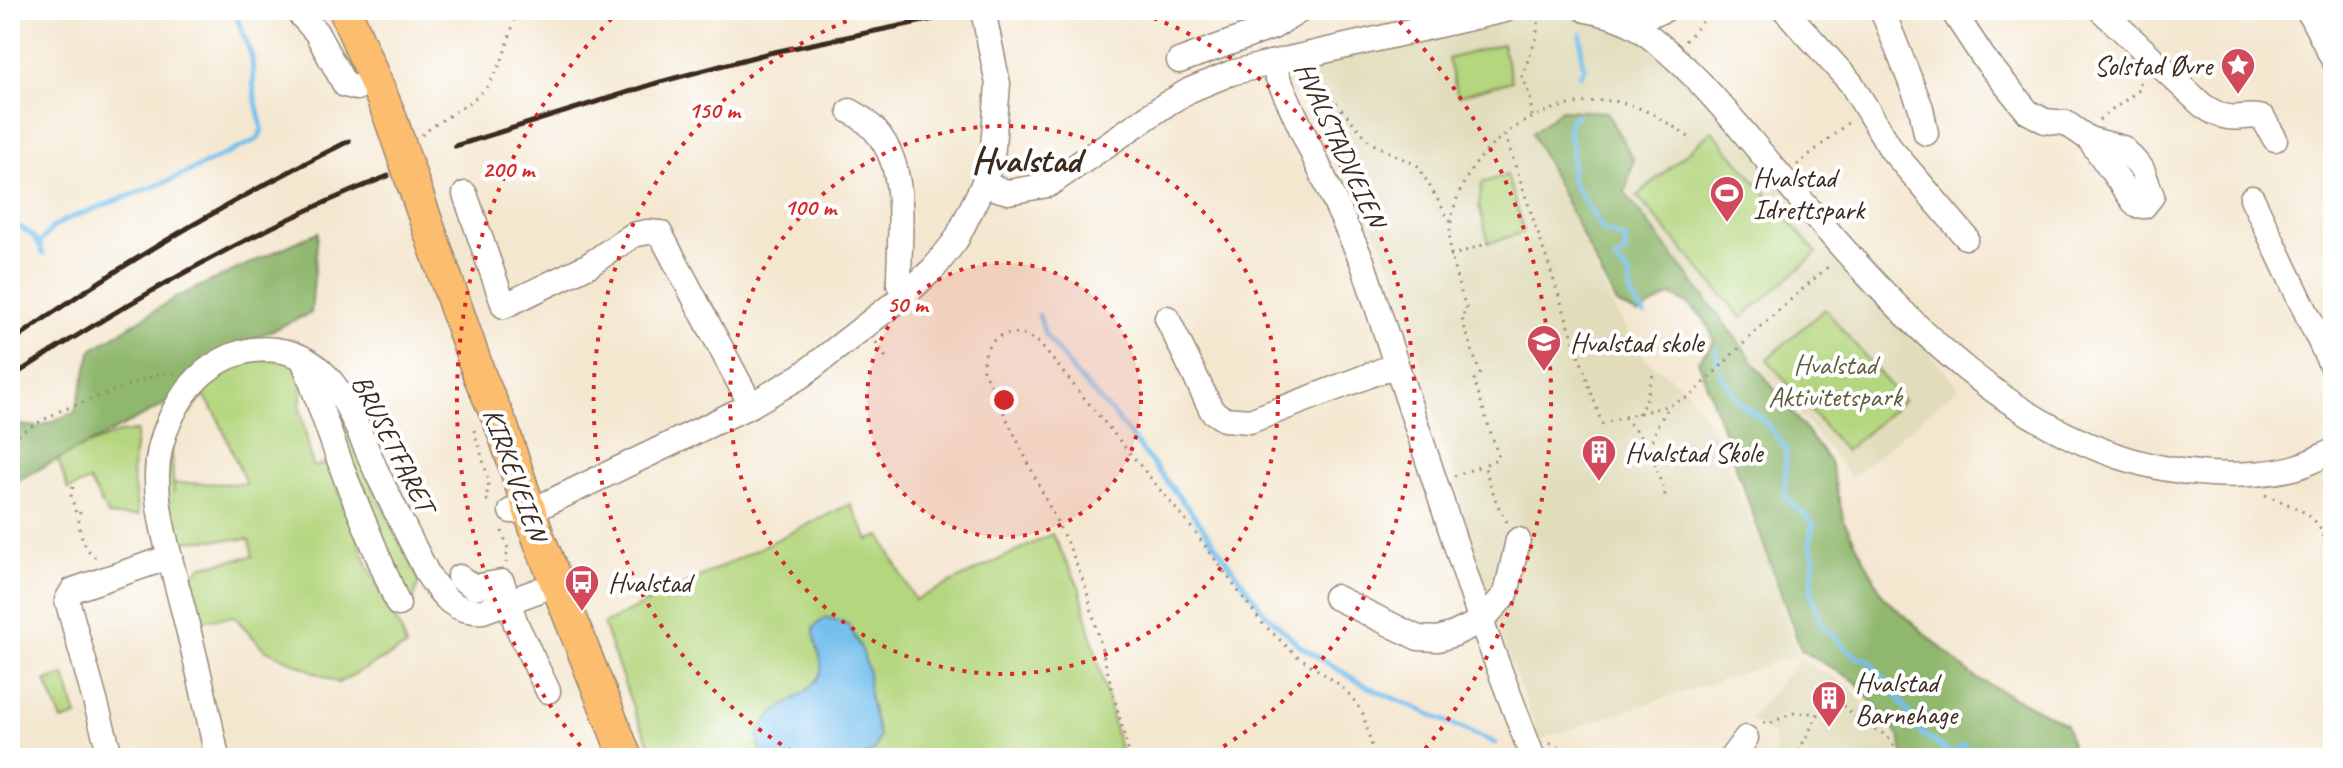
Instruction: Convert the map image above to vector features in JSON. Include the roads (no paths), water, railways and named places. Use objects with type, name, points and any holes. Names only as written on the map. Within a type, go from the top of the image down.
[{"type":"main road","name":"KIRKEVEIEN","points":[[345,10],[376,80],[414,186],[474,396],[523,507],[548,587],[606,743],[617,758]]},
{"type":"main road","name":"KIRKEVEIEN","points":[[548,587],[626,758]]},
{"type":"street","points":[[296,10],[316,32],[345,85],[356,88],[376,80]]},
{"type":"street","points":[[523,507],[581,488],[751,405],[801,376],[906,294],[934,268],[956,240],[992,159],[998,84],[983,10]]},
{"type":"street","points":[[1179,61],[1273,27],[1301,10]]},
{"type":"street","points":[[1271,63],[1505,10]]},
{"type":"street","points":[[1586,10],[1635,26],[1672,56],[1726,112],[1846,251],[1942,350],[1988,387],[2045,424],[2081,444],[2130,463],[2185,473],[2232,475],[2297,467],[2333,451]]},
{"type":"street","points":[[1635,26],[1648,15],[1664,10]]},
{"type":"street","points":[[1785,10],[1851,83],[1891,149],[1966,237]]},
{"type":"street","points":[[1882,10],[1921,108],[1926,133]]},
{"type":"street","points":[[1952,10],[1983,57],[2028,112],[2045,121],[2066,123],[2089,139]]},
{"type":"street","points":[[2101,10],[2202,105],[2231,118],[2253,115],[2263,118],[2275,139]]},
{"type":"street","points":[[2308,10],[2333,59]]},
{"type":"street","name":"HVALSTADVEIEN","points":[[983,185],[1008,192],[1048,185],[1190,90],[1231,73],[1271,63],[1362,261],[1481,621],[1540,750]]},
{"type":"street","points":[[850,111],[869,121],[888,145],[898,179],[899,284],[906,294]]},
{"type":"street","points":[[465,194],[504,306],[589,265],[633,235],[660,233],[751,405]]},
{"type":"street","points":[[2252,198],[2333,369]]},
{"type":"street","points":[[1167,318],[1212,411],[1224,419],[1250,421],[1396,365]]},
{"type":"street","name":"BRUSETFARET","points":[[217,758],[207,704],[170,557],[156,477],[160,449],[172,414],[203,373],[227,356],[251,348],[273,348],[303,359],[332,383],[421,561],[446,600],[471,612],[483,611],[548,587]]},
{"type":"street","points":[[303,359],[346,479],[398,604]]},
{"type":"street","points":[[1335,597],[1418,638],[1446,637],[1481,621],[1506,594],[1518,540]]},
{"type":"street","points":[[111,758],[68,595],[73,590],[170,557]]},
{"type":"street","points":[[459,577],[474,587],[502,582],[548,691]]},
{"type":"street","points":[[1731,758],[1750,730]]},
{"type":"water","points":[[826,617],[848,624],[862,650],[879,736],[875,750],[861,758],[765,758],[759,743],[760,730],[779,710],[815,682],[821,671],[814,627]]},
{"type":"waterway","points":[[40,243],[52,228],[65,220],[171,180],[258,139],[262,129],[254,92],[252,57],[234,10]]},
{"type":"waterway","points":[[1580,75],[1585,67],[1581,34]]},
{"type":"waterway","points":[[1577,115],[1571,119],[1568,130],[1573,149],[1571,180],[1603,230],[1625,239],[1626,252],[1615,261],[1630,276],[1632,297],[1644,314]]},
{"type":"waterway","points":[[10,222],[35,238],[43,254]]},
{"type":"waterway","points":[[1039,315],[1045,334],[1077,376],[1113,414],[1196,518],[1264,612],[1300,646],[1364,685],[1495,743]]},
{"type":"waterway","points":[[1716,349],[1718,363]]},
{"type":"waterway","points":[[1721,373],[1739,402],[1766,422],[1786,449],[1785,493],[1788,500],[1813,523],[1810,540],[1814,558],[1811,591],[1821,622],[1842,645],[1859,658],[1869,660],[1922,734],[1953,755],[1962,746],[1983,758]]},
{"type":"railway","points":[[455,146],[660,82],[769,53],[977,10]]},
{"type":"railway","points":[[10,343],[175,235],[349,141]]},
{"type":"railway","points":[[10,378],[101,321],[241,242],[388,176]]},
{"type":"place","name":"Solstad Øvre","points":[[2238,96]]},
{"type":"place","name":"Hvalstad Idrettspark","points":[[1727,224]]},
{"type":"place","name":"Hvalstad skole","points":[[1544,373]]},
{"type":"place","name":"Hvalstad Skole","points":[[1599,483]]},
{"type":"place","name":"Hvalstad","points":[[582,613]]},
{"type":"place","name":"Hvalstad Barnehage","points":[[1829,729]]},
{"type":"district","name":"Hvalstad","points":[[1026,159]]},
{"type":"park label","name":"Hvalstad Aktivitetspark","points":[[1835,380]]}]
